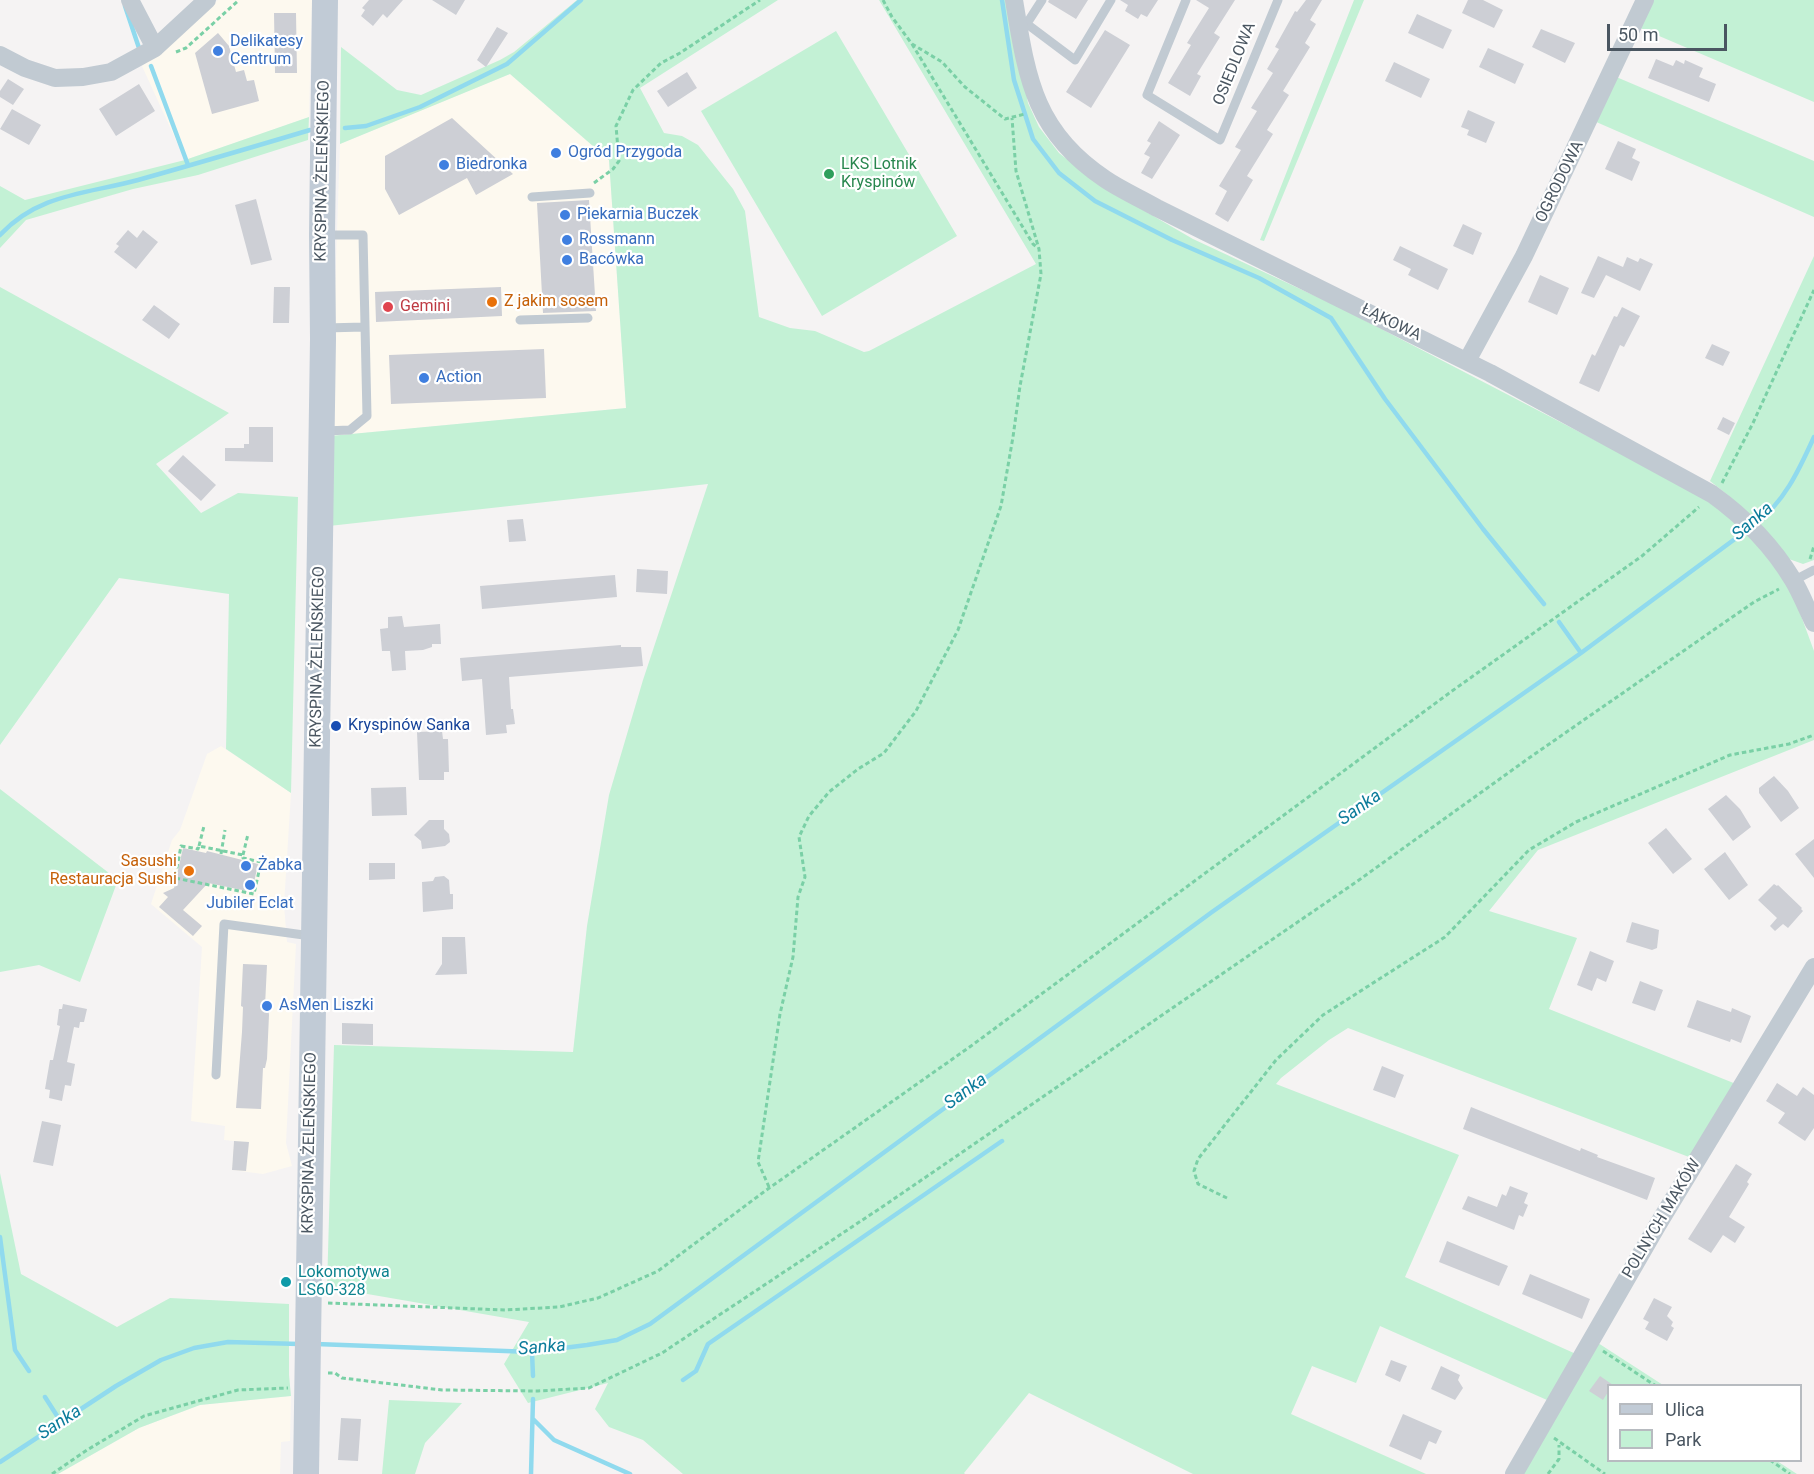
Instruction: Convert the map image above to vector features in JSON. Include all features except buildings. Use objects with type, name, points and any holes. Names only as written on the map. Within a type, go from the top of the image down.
[{"type":"main road","name":"KRYSPINA ŻELEŃSKIEGO","points":[[306,1474],[323,328],[325,0]]},
{"type":"street","points":[[130,0],[151,50]]},
{"type":"street","points":[[0,55],[25,68],[55,78],[83,78],[111,72],[151,50],[207,0]]},
{"type":"street","name":"ŁĄKOWA","points":[[1014,0],[1023,29],[1031,83],[1042,114],[1071,152],[1105,179],[1218,239],[1467,361],[1712,494],[1736,513],[1770,548],[1794,581],[1814,622]]},
{"type":"street","name":"OGRODOWA","points":[[1467,361],[1524,256],[1645,0]]},
{"type":"street","name":"POLNYCH MAKÓW","points":[[1514,1474],[1589,1342],[1814,967]]},
{"type":"lane","points":[[1042,0],[1023,29],[1075,60],[1112,0]]},
{"type":"lane","name":"OSIEDLOWA","points":[[1186,0],[1147,95],[1220,140],[1278,0]]},
{"type":"lane","points":[[532,197],[590,193]]},
{"type":"lane","points":[[321,431],[350,430],[367,416],[363,235],[322,235]]},
{"type":"lane","points":[[520,320],[588,318]]},
{"type":"lane","points":[[323,328],[364,327]]},
{"type":"lane","points":[[1794,581],[1814,570]]},
{"type":"lane","points":[[216,1075],[224,924],[314,936]]},
{"type":"path","points":[[186,48],[239,0]]},
{"type":"path","points":[[590,193],[595,181],[613,169],[619,160],[616,126],[633,90],[661,63],[760,0]]},
{"type":"path","points":[[883,0],[1034,244],[1040,249]]},
{"type":"path","points":[[912,44],[942,62],[965,87],[1005,119],[1031,112]]},
{"type":"path","points":[[770,1188],[758,1162],[780,1014],[793,957],[798,897],[805,877],[799,837],[809,816],[829,792],[858,768],[884,753],[916,711],[958,630],[1001,506],[1041,274],[1040,249],[1016,171],[1012,118]]},
{"type":"path","points":[[308,1308],[505,1310],[559,1307],[598,1298],[658,1271],[770,1188],[971,1046],[1442,698],[1642,556],[1723,482],[1814,290]]},
{"type":"path","points":[[335,1373],[342,1378],[442,1390],[538,1391],[589,1388],[662,1353],[888,1203],[1359,880],[1529,758],[1754,602],[1794,581]]},
{"type":"path","points":[[1227,1198],[1198,1184],[1194,1172],[1198,1159],[1276,1060],[1323,1015],[1445,937],[1529,850],[1576,822],[1730,755],[1790,744],[1814,735]]},
{"type":"path","points":[[199,849],[204,826]]},
{"type":"path","points":[[221,852],[225,830]]},
{"type":"path","points":[[243,858],[248,834]]},
{"type":"path","points":[[181,846],[221,852],[261,862],[254,894],[175,878],[181,846]]},
{"type":"path","points":[[1589,1342],[1653,1384]]},
{"type":"path","points":[[52,1474],[144,1416],[238,1390],[308,1378]]},
{"type":"path","points":[[1541,1427],[1559,1443],[1605,1474]]},
{"type":"path","points":[[1548,1474],[1559,1459],[1559,1443]]},
{"type":"path","points":[[1772,1462],[1790,1474]]},
{"type":"shaded area","points":[[218,0],[312,0],[309,117],[185,160],[142,66],[176,39]]},
{"type":"shaded area","points":[[510,74],[609,160],[626,408],[330,436],[340,144]]},
{"type":"shaded area","points":[[221,746],[291,793],[284,905],[287,942],[296,944],[286,1143],[292,1166],[263,1174],[232,1170],[234,1141],[224,1140],[225,1126],[191,1121],[202,947],[151,904],[172,840],[180,830],[207,754]]},
{"type":"shaded area","points":[[291,1396],[290,1441],[281,1442],[280,1474],[58,1474],[139,1428],[200,1405]]},
{"type":"green space","points":[[577,0],[778,0],[640,88],[664,133],[682,136],[698,145],[733,189],[745,211],[759,317],[790,328],[815,331],[864,352],[1036,264],[879,0],[1009,0],[1028,103],[1039,127],[1059,153],[1100,185],[1193,239],[1341,308],[1695,492],[1730,516],[1765,551],[1793,594],[1814,651],[1814,740],[1538,850],[1489,911],[1577,938],[1549,1009],[1736,1084],[1689,1157],[1348,1028],[1329,1040],[1276,1084],[1459,1155],[1405,1277],[1576,1354],[1547,1400],[1380,1326],[1356,1383],[1312,1366],[1291,1414],[1426,1474],[1193,1474],[1029,1393],[965,1474],[683,1474],[643,1440],[609,1427],[595,1409],[608,1383],[528,1403],[504,1364],[529,1322],[327,1287],[334,1045],[573,1052],[587,926],[609,795],[643,680],[708,484],[329,526],[330,436],[626,408],[609,160],[510,74],[340,144],[341,47],[397,90],[421,95],[514,52]]},
{"type":"green space","points":[[1354,0],[1364,0],[1264,241],[1260,240]]},
{"type":"green space","points":[[1651,0],[1814,0],[1814,102],[1638,27]]},
{"type":"green space","name":"LKS Lotnik Kryspinów","points":[[836,31],[957,236],[822,316],[701,111]]},
{"type":"green space","points":[[1614,76],[1814,161],[1814,217],[1594,121]]},
{"type":"green space","points":[[309,117],[308,140],[198,175],[133,189],[26,220],[0,248],[0,186],[25,200],[185,160]]},
{"type":"green space","points":[[1814,256],[1814,560],[1803,564],[1789,559],[1729,496],[1710,481]]},
{"type":"green space","points":[[0,287],[229,413],[156,464],[201,513],[238,493],[298,497],[291,793],[226,749],[229,594],[119,578],[0,745]]},
{"type":"green space","points":[[0,789],[118,880],[80,982],[39,965],[0,972]]},
{"type":"green space","points":[[0,1173],[21,1274],[117,1327],[170,1298],[289,1304],[291,1396],[200,1405],[139,1428],[58,1474],[0,1474]]},
{"type":"green space","points":[[1598,1343],[1661,1384],[1607,1384],[1607,1462],[1779,1462],[1797,1474],[1523,1474]]},
{"type":"green space","points":[[389,1400],[462,1403],[425,1443],[415,1474],[382,1474]]},
{"type":"waterway","points":[[345,128],[366,126],[420,107],[507,64],[581,0]]},
{"type":"waterway","points":[[1002,0],[1014,80],[1033,139],[1059,173],[1095,201],[1172,240],[1259,278],[1331,318],[1385,399],[1483,529],[1544,604]]},
{"type":"waterway","points":[[125,6],[139,48]]},
{"type":"waterway","points":[[151,66],[188,165]]},
{"type":"waterway","points":[[0,235],[15,221],[31,211],[64,197],[138,180],[310,130]]},
{"type":"waterway","name":"Sanka","points":[[1754,525],[1774,507],[1782,496],[1796,474],[1814,437]]},
{"type":"waterway","name":"Sanka","points":[[316,1344],[532,1352],[617,1340],[650,1324],[1212,912],[1581,653],[1747,530]]},
{"type":"waterway","points":[[1559,622],[1581,653]]},
{"type":"waterway","points":[[683,1380],[696,1371],[708,1344],[1002,1141]]},
{"type":"waterway","points":[[0,1237],[15,1350],[29,1371]]},
{"type":"waterway","name":"Sanka","points":[[0,1462],[116,1386],[161,1360],[194,1348],[228,1342],[299,1344]]},
{"type":"waterway","points":[[532,1352],[533,1376]]},
{"type":"waterway","points":[[45,1397],[61,1422]]},
{"type":"waterway","points":[[531,1474],[533,1399]]},
{"type":"waterway","points":[[533,1419],[554,1440],[630,1474]]},
{"type":"place","name":"Delikatesy Centrum","points":[[218,51]]},
{"type":"place","name":"Ogród Przygoda","points":[[556,153]]},
{"type":"place","name":"Biedronka","points":[[444,165]]},
{"type":"place","name":"LKS Lotnik Kryspinów","points":[[829,174]]},
{"type":"place","name":"Piekarnia Buczek","points":[[565,215]]},
{"type":"place","name":"Rossmann","points":[[567,240]]},
{"type":"place","name":"Bacówka","points":[[567,260]]},
{"type":"place","name":"Z jakim sosem","points":[[492,302]]},
{"type":"place","name":"Gemini","points":[[388,307]]},
{"type":"place","name":"Action","points":[[424,378]]},
{"type":"place","name":"Kryspinów Sanka","points":[[336,726]]},
{"type":"place","name":"Żabka","points":[[246,866]]},
{"type":"place","name":"Sasushi Restauracja Sushi","points":[[189,871]]},
{"type":"place","name":"Jubiler Eclat","points":[[250,885]]},
{"type":"place","name":"AsMen Liszki","points":[[267,1006]]},
{"type":"place","name":"Lokomotywa LS60-328","points":[[286,1282]]}]
